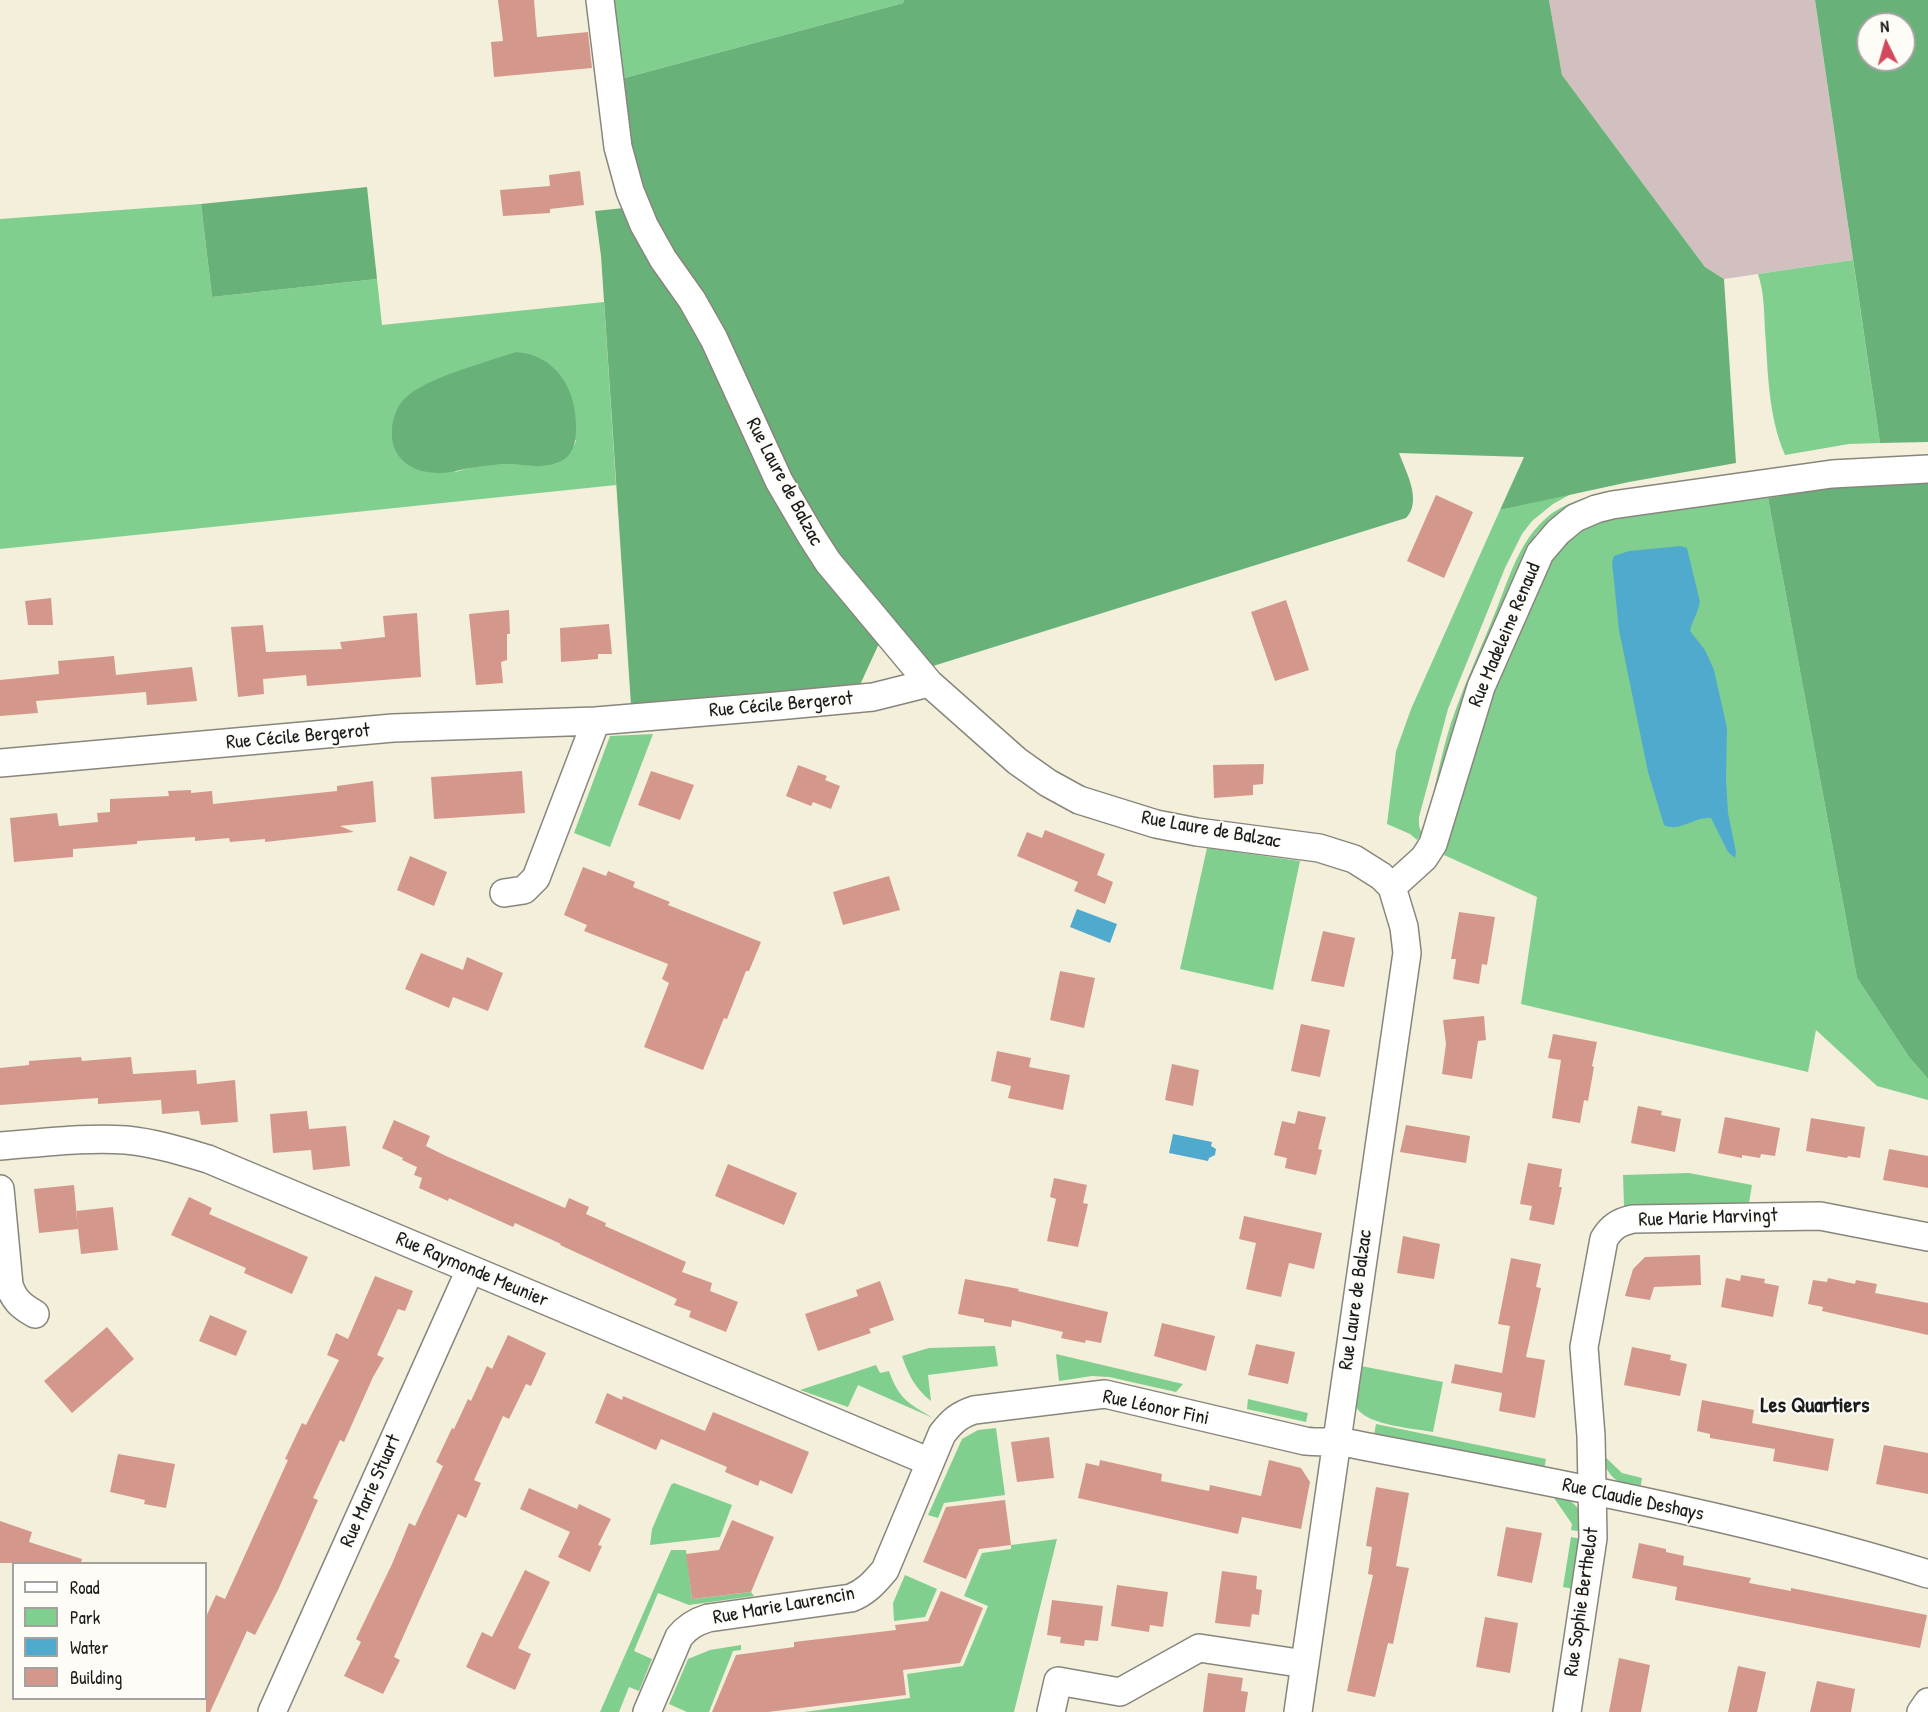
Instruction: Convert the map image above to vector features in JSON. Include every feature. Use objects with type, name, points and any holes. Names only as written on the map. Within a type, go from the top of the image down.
[{"type":"street","name":"Rue Laure de Balzac","points":[[600,0],[618,147],[630,191],[644,225],[663,260],[692,300],[714,339],[779,481],[810,534],[828,562],[929,683],[1017,761],[1048,783],[1079,800],[1156,824],[1197,832],[1319,848],[1342,854],[1367,867],[1392,887],[1404,927],[1407,953],[1335,1441],[1298,1712]]},
{"type":"street","name":"Rue Madeleine Renaud","points":[[1392,887],[1424,858],[1433,844],[1465,735],[1486,676],[1540,553],[1575,518],[1612,505],[1779,481],[1861,471],[1928,469]]},
{"type":"street","name":"Rue Cécile Bergerot","points":[[0,763],[393,728],[596,721],[873,697],[929,683]]},
{"type":"street","points":[[504,893],[524,890],[536,878],[596,721]]},
{"type":"street","name":"Rue Raymonde Meunier","points":[[0,1146],[97,1139],[127,1140],[175,1149],[208,1159],[930,1462]]},
{"type":"street","points":[[0,1189],[9,1285],[14,1298],[35,1314]]},
{"type":"street","name":"Rue Marie Marvingt","points":[[1593,1491],[1584,1347],[1604,1239],[1615,1225],[1632,1220],[1820,1216],[1928,1238]]},
{"type":"street","name":"Rue Marie Stuart","points":[[272,1712],[470,1270]]},
{"type":"street","name":"Rue Léonor Fini","points":[[930,1462],[942,1434],[952,1420],[960,1415],[974,1410],[1105,1394],[1305,1441],[1323,1443],[1335,1441]]},
{"type":"street","name":"Rue Claudie Deshays","points":[[1335,1441],[1593,1491],[1857,1551],[1928,1574]]},
{"type":"street","name":"Rue Marie Laurencin","points":[[647,1712],[679,1637],[697,1622],[708,1618],[851,1598],[863,1593],[874,1584],[885,1570],[930,1462]]},
{"type":"street","name":"Rue Sophie Berthelot","points":[[1567,1712],[1593,1538],[1593,1491]]},
{"type":"street","points":[[1051,1712],[1058,1681],[1120,1692],[1199,1648],[1305,1664]]},
{"type":"street","points":[[1921,1712],[1928,1701]]},
{"type":"shaded area","points":[[1549,0],[1815,0],[1853,260],[1724,279],[1705,267],[1562,75]]},
{"type":"green space","points":[[605,0],[904,0],[903,3],[617,80]]},
{"type":"green space","points":[[904,0],[1549,0],[1562,75],[1705,267],[1724,279],[1736,463],[1629,482],[1500,510],[1524,457],[1399,453],[1413,494],[1411,511],[1406,518],[930,667],[822,541],[644,214],[617,80],[903,3]]},
{"type":"green space","points":[[1815,0],[1928,0],[1928,442],[1880,443]]},
{"type":"green space","points":[[367,187],[377,279],[212,297],[201,204]]},
{"type":"green space","points":[[201,204],[212,297],[377,279],[382,325],[604,302],[616,485],[0,549],[0,219]],"holes":[[[515,352],[576,441],[563,459],[555,464],[547,466],[494,465],[455,472],[501,357]]]},
{"type":"green space","points":[[624,208],[667,283],[882,637],[859,687],[631,705],[601,256],[595,211]]},
{"type":"green space","points":[[1853,260],[1880,443],[1849,444],[1785,455],[1772,409],[1763,301],[1758,274]]},
{"type":"green space","points":[[515,352],[542,359],[553,367],[568,388],[573,400],[576,428],[573,447],[567,457],[560,462],[545,466],[505,464],[435,473],[413,467],[404,461],[397,453],[393,442],[392,426],[400,404],[409,395],[436,379]]},
{"type":"green space","points":[[1736,473],[1736,476],[1560,513],[1536,534],[1516,574],[1457,721],[1427,820],[1444,747],[1456,708],[1516,561],[1535,529],[1559,509],[1592,496],[1610,491]]},
{"type":"green space","points":[[1928,483],[1928,1079],[1909,1057],[1857,978],[1768,498],[1853,484]]},
{"type":"green space","points":[[1571,494],[1553,504],[1532,521],[1522,534],[1505,568],[1448,709],[1419,817],[1422,834],[1417,840],[1410,834],[1387,824],[1396,751],[1411,709],[1500,510]]},
{"type":"green space","points":[[1768,498],[1857,978],[1909,1057],[1928,1079],[1928,1100],[1877,1086],[1816,1030],[1808,1072],[1521,1004],[1537,897],[1444,855],[1469,753],[1482,716],[1544,566],[1564,539],[1598,521],[1720,500]]},
{"type":"green space","points":[[653,734],[610,847],[574,833],[610,736]]},
{"type":"green space","points":[[1207,848],[1300,861],[1273,990],[1180,969]]},
{"type":"green space","points":[[1689,1173],[1752,1185],[1749,1203],[1624,1206],[1623,1175]]},
{"type":"green space","points":[[995,1346],[998,1366],[928,1375],[931,1401],[913,1381],[902,1356],[929,1348]]},
{"type":"green space","points":[[1056,1354],[1183,1384],[1176,1392],[1109,1377],[1092,1376],[1059,1381]]},
{"type":"green space","points":[[876,1365],[880,1373],[889,1371],[905,1399],[933,1418],[858,1385],[848,1407],[800,1390]]},
{"type":"green space","points":[[1361,1366],[1443,1382],[1433,1432],[1376,1421],[1359,1410],[1355,1403]]},
{"type":"green space","points":[[1248,1399],[1308,1413],[1306,1422],[1247,1409]]},
{"type":"green space","points":[[1376,1424],[1546,1459],[1544,1470],[1374,1435]]},
{"type":"green space","points":[[996,1428],[1005,1495],[944,1503],[938,1518],[928,1515],[962,1439],[978,1430]]},
{"type":"green space","points":[[1601,1453],[1622,1473],[1642,1478],[1640,1490],[1614,1478],[1606,1468]]},
{"type":"green space","points":[[674,1483],[732,1505],[720,1537],[650,1545],[652,1529],[671,1485]]},
{"type":"green space","points":[[1552,1495],[1572,1502],[1576,1506],[1581,1516],[1583,1532],[1571,1530],[1572,1524]]},
{"type":"green space","points":[[1571,1537],[1582,1539],[1574,1589],[1563,1587]]},
{"type":"green space","points":[[1057,1539],[1014,1712],[804,1712],[910,1698],[907,1674],[963,1666],[988,1606],[964,1596],[982,1553],[1011,1549],[1011,1545]]},
{"type":"green space","points":[[671,1550],[686,1550],[692,1599],[751,1592],[754,1596],[689,1605],[658,1593],[634,1651],[652,1659],[639,1691],[629,1687],[619,1712],[600,1712]]},
{"type":"green space","points":[[905,1575],[937,1589],[925,1617],[894,1621],[893,1603]]},
{"type":"green space","points":[[741,1645],[741,1650],[733,1651],[709,1712],[687,1712],[669,1704],[688,1659],[710,1650]]},
{"type":"water","points":[[1681,546],[1687,548],[1700,602],[1690,631],[1705,650],[1714,670],[1727,728],[1728,813],[1736,852],[1735,858],[1728,852],[1711,818],[1699,819],[1676,827],[1664,825],[1648,772],[1619,630],[1612,562],[1614,556],[1629,551]]},
{"type":"water","points":[[1077,909],[1117,924],[1110,943],[1070,927]]},
{"type":"water","points":[[1173,1134],[1212,1142],[1211,1146],[1216,1149],[1215,1155],[1208,1161],[1169,1153]]},
{"type":"building","points":[[498,0],[534,0],[537,37],[588,32],[592,68],[494,77],[491,42],[503,41]]},
{"type":"building","points":[[580,171],[584,205],[550,209],[550,213],[503,216],[500,190],[550,186],[549,175]]},
{"type":"building","points":[[1436,495],[1473,512],[1444,578],[1407,561]]},
{"type":"building","points":[[51,598],[53,625],[28,625],[25,601]]},
{"type":"building","points":[[1286,600],[1309,670],[1275,681],[1251,612]]},
{"type":"building","points":[[509,610],[510,634],[507,634],[507,660],[501,662],[503,683],[476,685],[469,614]]},
{"type":"building","points":[[417,613],[421,677],[307,686],[306,675],[263,679],[264,694],[238,697],[231,627],[263,625],[266,652],[342,649],[340,642],[385,637],[383,616]]},
{"type":"building","points":[[609,624],[612,654],[598,654],[598,659],[561,662],[560,628]]},
{"type":"building","points":[[114,656],[116,675],[192,667],[197,701],[147,705],[146,692],[36,701],[38,713],[0,716],[0,680],[59,674],[58,661]]},
{"type":"building","points":[[1264,764],[1263,784],[1253,785],[1253,795],[1214,798],[1213,765]]},
{"type":"building","points":[[798,765],[827,776],[825,780],[840,786],[831,809],[813,802],[811,806],[786,796]]},
{"type":"building","points":[[522,771],[525,813],[434,819],[431,777]]},
{"type":"building","points":[[651,771],[694,785],[680,820],[638,805]]},
{"type":"building","points":[[373,781],[376,822],[340,826],[354,832],[265,842],[265,839],[230,842],[229,838],[195,841],[195,837],[137,841],[137,844],[73,849],[73,857],[14,862],[10,818],[57,813],[59,826],[98,822],[97,813],[110,812],[110,799],[169,796],[168,791],[191,790],[191,793],[212,791],[213,804],[337,791],[337,786]]},
{"type":"building","points":[[1045,830],[1105,854],[1097,875],[1113,882],[1105,904],[1074,891],[1078,882],[1017,856],[1027,832],[1042,838]]},
{"type":"building","points":[[410,856],[447,872],[434,906],[397,890]]},
{"type":"building","points":[[583,867],[606,876],[608,871],[635,882],[633,887],[670,902],[668,905],[761,942],[749,971],[746,971],[727,1019],[724,1018],[703,1070],[644,1047],[669,983],[662,979],[668,964],[584,931],[587,925],[564,915]]},
{"type":"building","points":[[889,876],[900,910],[843,925],[833,892]]},
{"type":"building","points":[[1459,912],[1495,917],[1487,965],[1482,964],[1479,984],[1453,979],[1456,959],[1451,959]]},
{"type":"building","points":[[1323,931],[1355,938],[1344,987],[1311,981]]},
{"type":"building","points":[[421,953],[463,970],[467,957],[503,973],[488,1011],[453,997],[449,1008],[405,989]]},
{"type":"building","points":[[1060,971],[1095,978],[1084,1028],[1050,1020]]},
{"type":"building","points":[[1484,1016],[1486,1040],[1478,1041],[1472,1079],[1442,1074],[1446,1044],[1443,1020]]},
{"type":"building","points":[[1301,1024],[1330,1030],[1320,1077],[1291,1071]]},
{"type":"building","points":[[1553,1034],[1597,1042],[1588,1101],[1584,1100],[1580,1123],[1552,1118],[1561,1060],[1548,1058]]},
{"type":"building","points":[[997,1051],[1031,1058],[1029,1067],[1070,1075],[1063,1110],[1008,1098],[1011,1086],[991,1081]]},
{"type":"building","points":[[81,1057],[82,1061],[131,1057],[133,1074],[196,1070],[197,1084],[235,1080],[238,1122],[201,1125],[199,1111],[162,1114],[161,1100],[98,1104],[98,1098],[0,1105],[0,1068],[29,1065],[29,1061]]},
{"type":"building","points":[[1172,1064],[1199,1070],[1193,1106],[1165,1100]]},
{"type":"building","points":[[1638,1106],[1662,1111],[1661,1115],[1681,1119],[1675,1152],[1631,1143]]},
{"type":"building","points":[[307,1111],[309,1129],[346,1126],[350,1166],[313,1170],[311,1150],[273,1153],[270,1114]]},
{"type":"building","points":[[1298,1111],[1326,1117],[1318,1149],[1322,1150],[1316,1175],[1285,1168],[1287,1158],[1274,1155],[1282,1121],[1295,1124]]},
{"type":"building","points":[[1725,1117],[1780,1128],[1775,1156],[1761,1154],[1760,1158],[1742,1155],[1742,1158],[1718,1153]]},
{"type":"building","points":[[1811,1118],[1865,1127],[1860,1158],[1806,1151]]},
{"type":"building","points":[[394,1120],[430,1136],[426,1146],[446,1156],[565,1208],[569,1198],[589,1207],[586,1214],[606,1223],[605,1226],[686,1262],[682,1272],[712,1283],[710,1291],[738,1302],[726,1332],[689,1317],[691,1311],[674,1305],[677,1299],[561,1244],[515,1223],[513,1227],[449,1198],[448,1201],[419,1188],[422,1178],[414,1175],[417,1167],[382,1148]]},
{"type":"building","points":[[1406,1125],[1470,1136],[1466,1163],[1400,1152]]},
{"type":"building","points":[[1889,1149],[1928,1156],[1928,1188],[1883,1180]]},
{"type":"building","points":[[1528,1163],[1562,1169],[1559,1187],[1562,1187],[1554,1225],[1529,1220],[1532,1206],[1520,1204]]},
{"type":"building","points":[[728,1164],[797,1193],[784,1225],[715,1196]]},
{"type":"building","points":[[1054,1178],[1087,1185],[1083,1203],[1088,1204],[1078,1247],[1047,1241],[1056,1199],[1050,1197]]},
{"type":"building","points":[[74,1185],[78,1229],[39,1233],[34,1189]]},
{"type":"building","points":[[189,1197],[212,1208],[209,1214],[308,1257],[292,1294],[244,1273],[246,1268],[171,1235]]},
{"type":"building","points":[[113,1207],[118,1250],[81,1254],[76,1211]]},
{"type":"building","points":[[1244,1216],[1322,1233],[1314,1269],[1289,1263],[1281,1297],[1246,1289],[1256,1243],[1239,1239]]},
{"type":"building","points":[[1403,1236],[1440,1244],[1434,1279],[1397,1273]]},
{"type":"building","points":[[1700,1255],[1701,1285],[1654,1287],[1650,1300],[1625,1296],[1633,1269],[1645,1257]]},
{"type":"building","points":[[1511,1258],[1541,1264],[1536,1287],[1541,1288],[1526,1357],[1545,1360],[1535,1418],[1499,1411],[1502,1393],[1451,1383],[1455,1364],[1502,1373],[1510,1326],[1498,1324]]},
{"type":"building","points":[[1741,1275],[1765,1279],[1764,1283],[1779,1286],[1773,1317],[1721,1307],[1726,1278],[1740,1281]]},
{"type":"building","points":[[375,1276],[413,1291],[405,1311],[398,1309],[377,1355],[384,1358],[344,1442],[340,1440],[313,1498],[318,1500],[278,1590],[255,1635],[247,1631],[210,1712],[206,1712],[207,1615],[216,1595],[225,1599],[288,1460],[285,1459],[302,1423],[306,1425],[339,1360],[327,1355],[336,1333],[348,1339]]},
{"type":"building","points":[[1828,1278],[1855,1284],[1856,1280],[1877,1284],[1875,1293],[1928,1303],[1928,1335],[1822,1311],[1823,1307],[1808,1304],[1813,1280],[1827,1282]]},
{"type":"building","points":[[965,1279],[1019,1289],[1018,1291],[1108,1312],[1101,1343],[1086,1340],[1085,1343],[1061,1338],[1063,1332],[1012,1320],[1011,1327],[958,1314]]},
{"type":"building","points":[[880,1281],[894,1320],[869,1329],[871,1333],[818,1351],[805,1314],[858,1296],[856,1290]]},
{"type":"building","points":[[210,1315],[247,1331],[236,1356],[199,1341]]},
{"type":"building","points":[[1162,1323],[1215,1336],[1206,1371],[1154,1356]]},
{"type":"building","points":[[107,1327],[134,1359],[72,1413],[44,1381]]},
{"type":"building","points":[[508,1335],[546,1353],[531,1386],[526,1384],[509,1419],[503,1416],[474,1480],[481,1483],[466,1518],[458,1514],[394,1657],[400,1660],[383,1694],[344,1676],[361,1642],[356,1639],[409,1523],[415,1526],[443,1466],[436,1462],[452,1428],[454,1429],[468,1399],[471,1401],[487,1366],[492,1369]]},
{"type":"building","points":[[1256,1344],[1295,1352],[1288,1384],[1248,1375]]},
{"type":"building","points":[[1632,1347],[1671,1355],[1670,1360],[1687,1364],[1680,1396],[1624,1385]]},
{"type":"building","points":[[607,1393],[622,1400],[623,1396],[705,1431],[713,1412],[809,1452],[792,1494],[760,1480],[758,1486],[725,1472],[727,1467],[661,1439],[656,1450],[595,1423]]},
{"type":"building","points":[[1702,1400],[1754,1410],[1752,1423],[1834,1439],[1828,1471],[1773,1461],[1775,1449],[1710,1438],[1710,1434],[1697,1431]]},
{"type":"building","points":[[1049,1437],[1054,1478],[1017,1482],[1011,1442]]},
{"type":"building","points":[[1884,1445],[1928,1453],[1928,1494],[1876,1484]]},
{"type":"building","points":[[118,1454],[175,1464],[166,1508],[144,1504],[145,1500],[110,1492]]},
{"type":"building","points":[[1100,1460],[1162,1474],[1161,1481],[1209,1491],[1210,1485],[1261,1496],[1269,1460],[1301,1468],[1310,1482],[1301,1529],[1242,1517],[1238,1534],[1078,1498],[1086,1463],[1099,1466]]},
{"type":"building","points":[[1376,1487],[1409,1493],[1396,1566],[1409,1568],[1393,1644],[1388,1643],[1375,1697],[1347,1691],[1373,1575],[1368,1574],[1372,1547],[1366,1546]]},
{"type":"building","points":[[529,1488],[577,1509],[579,1504],[611,1519],[598,1545],[602,1546],[590,1572],[558,1557],[570,1532],[520,1509]]},
{"type":"building","points":[[1005,1500],[1011,1545],[979,1549],[966,1579],[923,1562],[946,1507]]},
{"type":"building","points":[[732,1520],[774,1537],[751,1592],[692,1599],[686,1554],[719,1550]]},
{"type":"building","points":[[0,1521],[32,1532],[29,1542],[82,1559],[81,1562],[0,1563]]},
{"type":"building","points":[[1506,1527],[1542,1533],[1532,1583],[1497,1576]]},
{"type":"building","points":[[1639,1543],[1684,1556],[1683,1565],[1751,1578],[1749,1583],[1791,1591],[1791,1588],[1927,1615],[1920,1648],[1675,1600],[1677,1587],[1632,1578]]},
{"type":"building","points":[[525,1570],[550,1582],[518,1648],[531,1654],[515,1690],[466,1667],[482,1632],[492,1637]]},
{"type":"building","points":[[1222,1571],[1257,1576],[1256,1589],[1262,1590],[1259,1615],[1252,1614],[1250,1627],[1215,1623]]},
{"type":"building","points":[[1117,1585],[1168,1592],[1163,1627],[1150,1625],[1149,1632],[1111,1626]]},
{"type":"building","points":[[941,1591],[983,1608],[960,1663],[903,1670],[906,1695],[768,1712],[712,1712],[736,1655],[794,1647],[794,1642],[896,1630],[895,1625],[928,1621]]},
{"type":"building","points":[[1052,1600],[1103,1606],[1098,1641],[1085,1640],[1084,1646],[1060,1643],[1061,1637],[1047,1635]]},
{"type":"building","points":[[1485,1617],[1518,1623],[1510,1673],[1476,1667]]},
{"type":"building","points":[[1619,1658],[1650,1665],[1641,1712],[1609,1712]]},
{"type":"building","points":[[1738,1666],[1766,1672],[1757,1712],[1728,1712]]},
{"type":"building","points":[[1208,1673],[1243,1678],[1241,1691],[1248,1692],[1245,1712],[1203,1712]]},
{"type":"building","points":[[1817,1681],[1855,1689],[1851,1712],[1810,1712]]},
{"type":"district","name":"Les Quartiers","points":[[1815,1406]]}]
